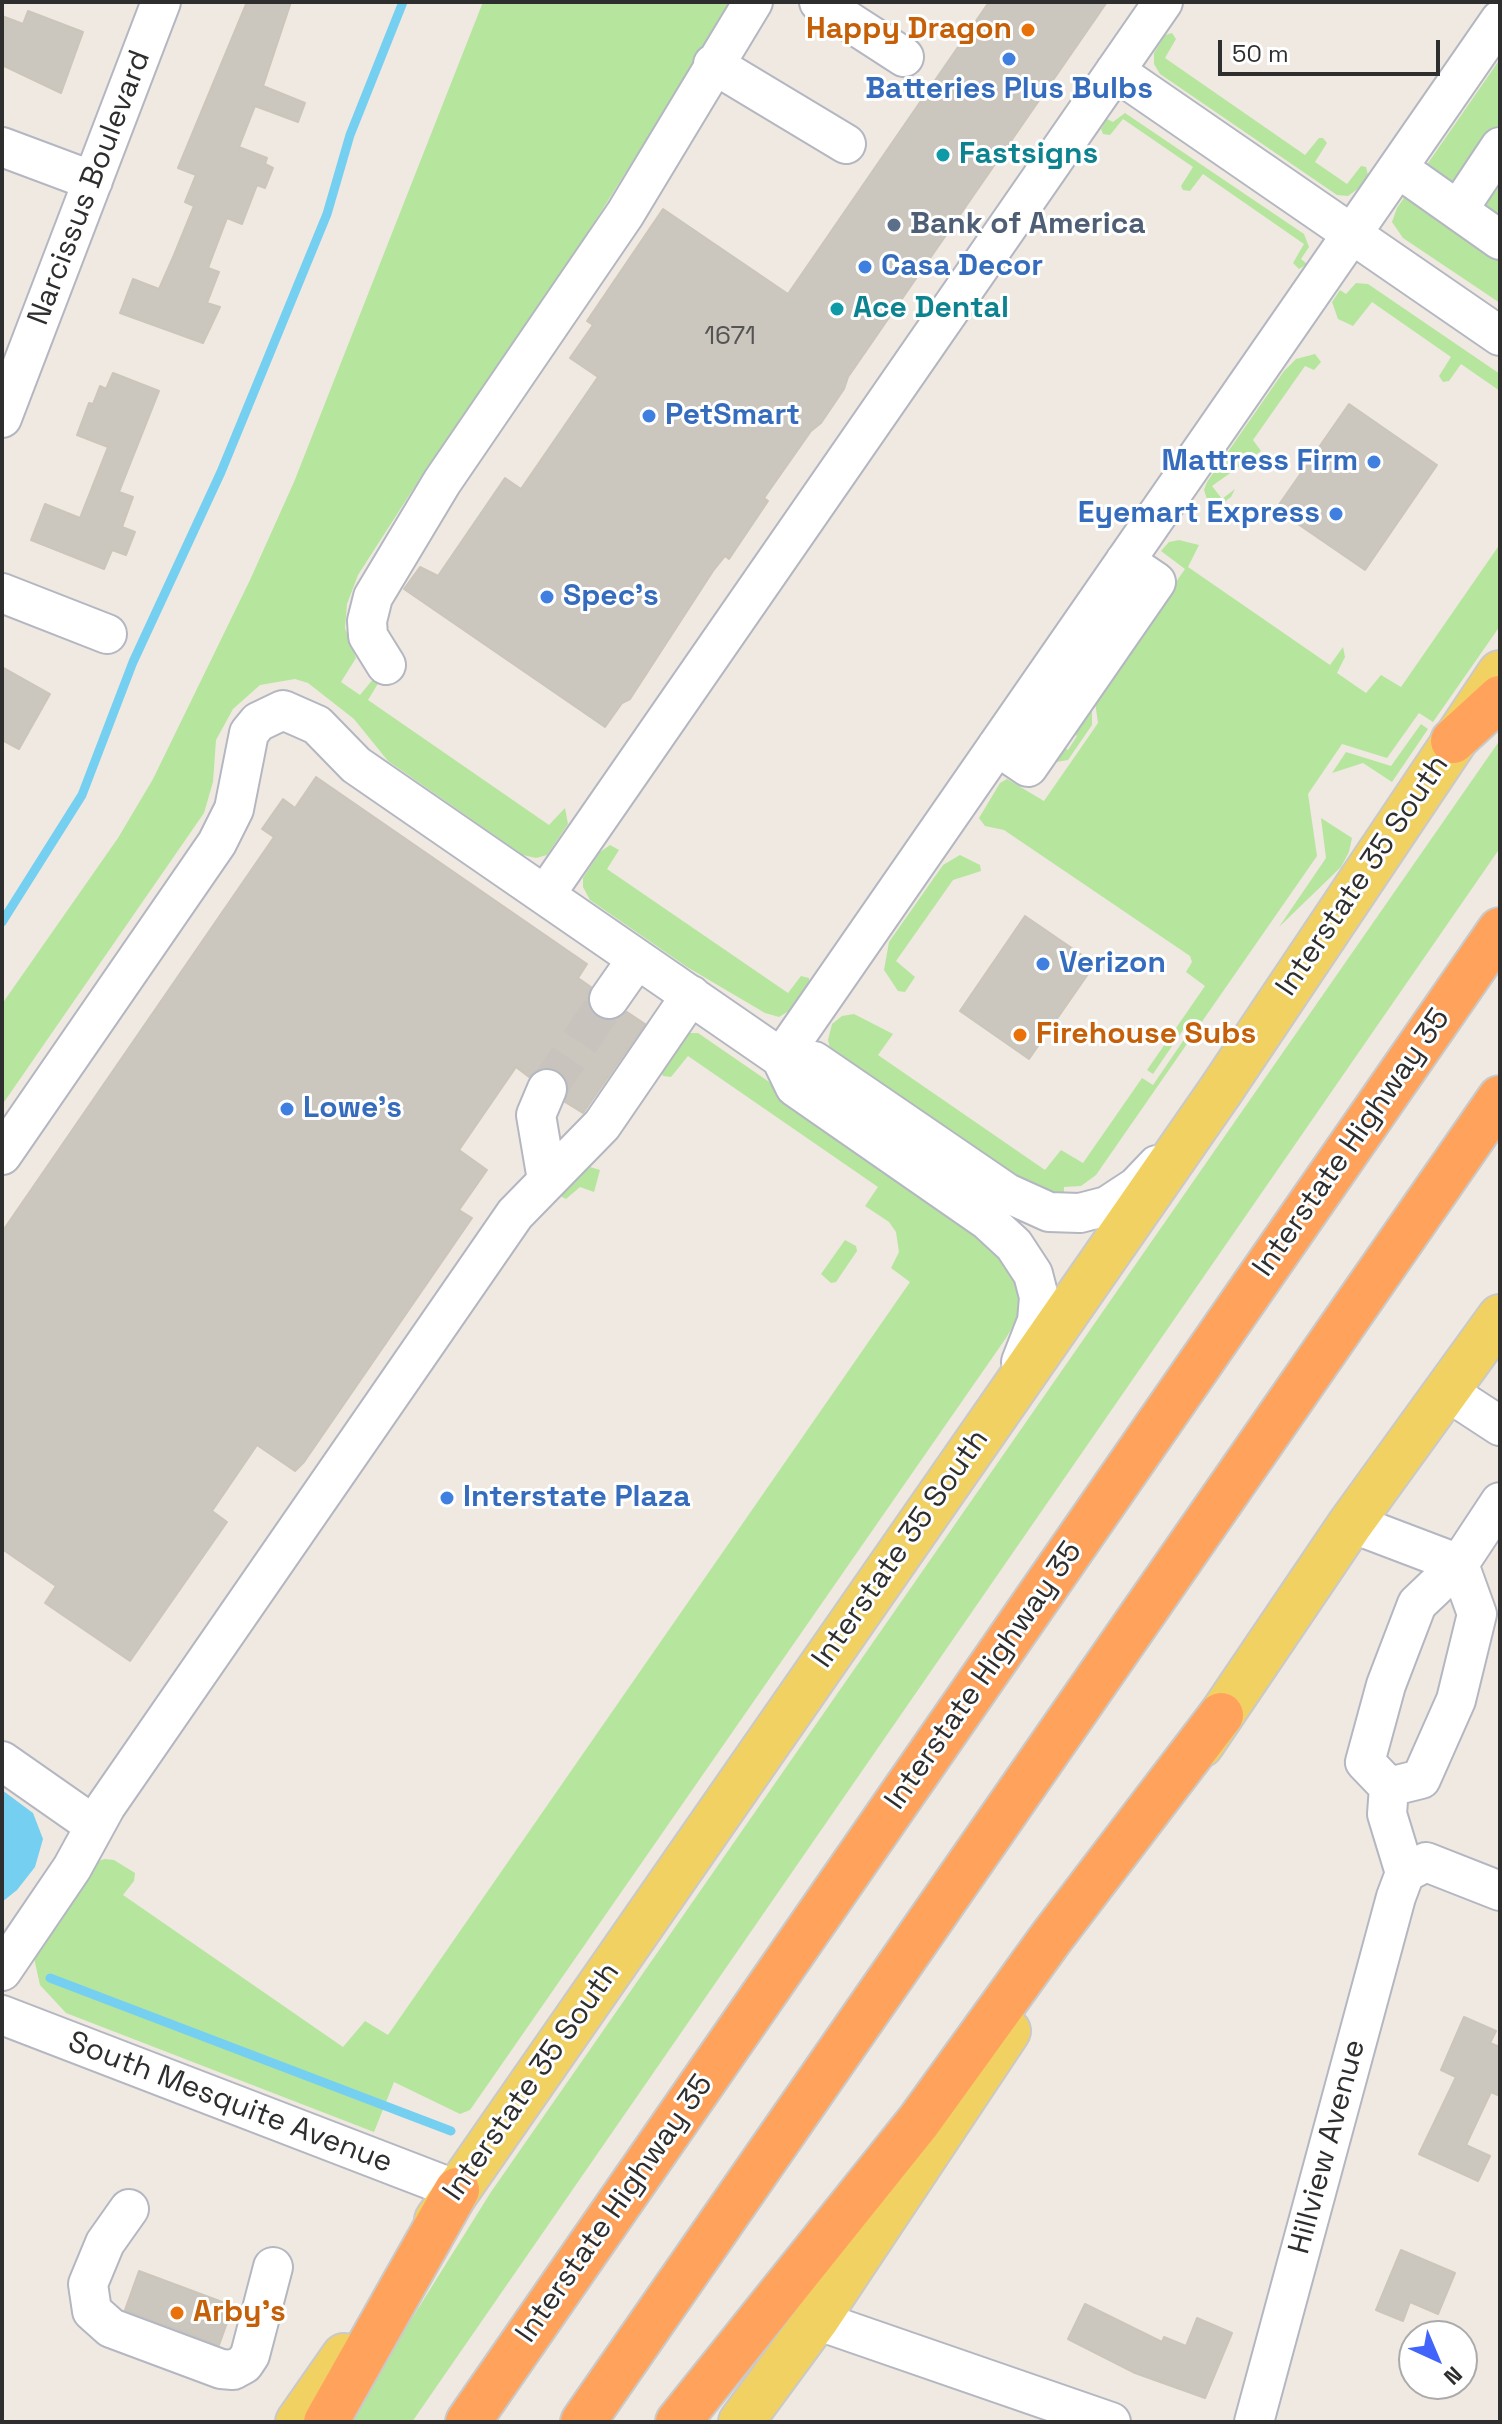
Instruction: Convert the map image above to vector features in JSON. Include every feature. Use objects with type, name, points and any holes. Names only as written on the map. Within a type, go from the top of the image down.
[{"type":"highway","points":[[1453,741],[1500,698]]},
{"type":"highway","name":"Interstate Highway 35","points":[[468,2422],[1500,930]]},
{"type":"highway","points":[[583,2422],[1500,1098]]},
{"type":"highway","points":[[678,2422],[919,2121],[1051,1938],[1221,1715]]},
{"type":"highway","points":[[326,2422],[457,2190]]},
{"type":"main road","name":"Interstate 35 South","points":[[298,2422],[1221,1090],[1500,673]]},
{"type":"main road","points":[[741,2422],[816,2320],[1351,1523],[1500,1317]]},
{"type":"street","name":"Narcissus Boulevard","points":[[2,418],[161,2]]},
{"type":"street","points":[[386,665],[368,636],[367,621],[373,597],[442,482],[618,225],[753,2]]},
{"type":"street","points":[[819,2],[904,57]]},
{"type":"street","points":[[545,895],[1163,2]]},
{"type":"street","points":[[781,1058],[1500,20]]},
{"type":"street","points":[[713,64],[846,144]]},
{"type":"street","points":[[1115,71],[1500,336]]},
{"type":"street","points":[[2,147],[93,181]]},
{"type":"street","points":[[1458,210],[1500,147]]},
{"type":"street","points":[[1398,168],[1500,240]]},
{"type":"street","points":[[2,593],[107,634]]},
{"type":"street","points":[[2,1155],[217,843],[237,801],[245,743],[258,722],[271,713],[290,711],[317,725],[356,765],[781,1058],[795,1087],[1000,1230],[1029,1267],[1039,1297],[1037,1321],[1025,1354],[992,1417]]},
{"type":"street","points":[[609,999],[637,959]]},
{"type":"street","points":[[2,1971],[72,1868],[95,1826],[515,1214],[602,1125],[691,995]]},
{"type":"street","points":[[781,1058],[814,1061],[1007,1193],[1031,1206],[1056,1213],[1095,1210],[1129,1192],[1171,1151],[1221,1090]]},
{"type":"street","points":[[547,1089],[536,1115],[547,1180]]},
{"type":"street","points":[[1448,1392],[1500,1426]]},
{"type":"street","points":[[1500,1502],[1459,1564],[1417,1604],[1386,1685],[1365,1762],[1389,1787],[1387,1814],[1405,1873],[1426,1862],[1500,1891]]},
{"type":"street","points":[[1351,1523],[1459,1564],[1477,1614],[1456,1700],[1421,1779],[1389,1787]]},
{"type":"street","points":[[2,1761],[95,1826]]},
{"type":"street","name":"Hillview Avenue","points":[[1254,2422],[1405,1873]]},
{"type":"street","name":"South Mesquite Avenue","points":[[2,2015],[457,2190]]},
{"type":"street","points":[[129,2209],[105,2243],[88,2284],[92,2311],[111,2328],[221,2369],[233,2370],[244,2364],[250,2355],[273,2267]]},
{"type":"street","points":[[816,2320],[1111,2422]]},
{"type":"green space","points":[[483,2],[733,2],[585,237],[426,469],[358,575],[347,604],[345,628],[356,658],[341,682],[360,695],[374,678],[379,682],[368,700],[549,825],[565,808],[568,824],[547,855],[536,858],[523,855],[388,761],[354,719],[308,683],[295,679],[260,685],[233,709],[216,740],[213,782],[204,813],[2,1105],[2,1004],[118,838],[153,779],[250,580],[294,482]]},
{"type":"green space","points":[[1172,33],[1176,39],[1165,58],[1305,155],[1319,138],[1323,138],[1327,143],[1315,162],[1347,184],[1361,166],[1366,167],[1368,175],[1359,188],[1348,196],[1337,195],[1160,74],[1154,64],[1154,53],[1165,35]]},
{"type":"green space","points":[[1500,59],[1500,303],[1403,238],[1392,222],[1397,208]]},
{"type":"green space","points":[[1125,113],[1304,234],[1309,247],[1301,259],[1307,264],[1299,269],[1293,263],[1304,244],[1203,174],[1190,191],[1183,190],[1181,186],[1193,167],[1123,119],[1110,135],[1103,134],[1101,129],[1107,119],[1113,122]]},
{"type":"green space","points":[[1356,283],[1368,284],[1500,374],[1500,391],[1461,364],[1449,381],[1443,382],[1439,376],[1451,357],[1372,302],[1353,326],[1338,319],[1332,302],[1340,290],[1346,294]]},
{"type":"green space","points":[[1315,354],[1321,362],[1314,370],[1305,366],[1253,440],[1261,451],[1212,486],[1222,499],[1235,489],[1231,497],[1219,506],[1208,502],[1204,490],[1207,482],[1284,371],[1296,359]]},
{"type":"green space","points":[[1179,540],[1199,545],[1188,567],[1330,665],[1343,647],[1345,657],[1337,673],[1366,693],[1381,675],[1401,687],[1500,544],[1500,626],[1433,722],[1419,713],[1387,758],[1342,744],[1308,794],[1317,856],[1192,1036],[1183,1030],[1153,1074],[1147,1070],[1205,986],[1186,972],[1192,962],[1190,956],[1004,830],[985,826],[979,818],[1000,783],[1007,779],[1044,801],[1098,723],[1095,702],[1099,693],[1185,569],[1161,551],[1169,542]]},
{"type":"green space","points":[[1092,707],[1092,725],[1068,760],[1053,760],[1056,743],[1068,750],[1077,736],[1066,728]]},
{"type":"green space","points":[[1421,724],[1428,729],[1392,782],[1363,763],[1332,773],[1346,752],[1391,766]]},
{"type":"green space","points":[[1500,740],[1500,848],[412,2422],[347,2422],[491,2192]]},
{"type":"green space","points":[[1321,818],[1352,838],[1349,852],[1341,867],[1279,927],[1326,858]]},
{"type":"green space","points":[[610,845],[619,850],[607,869],[788,993],[801,976],[809,978],[809,985],[792,1009],[779,1017],[765,1013],[687,967],[590,900],[583,887],[583,878],[600,852]]},
{"type":"green space","points":[[960,855],[980,865],[981,871],[953,880],[896,961],[915,977],[905,992],[898,991],[884,970],[889,942],[943,865]]},
{"type":"green space","points":[[854,1014],[893,1034],[878,1055],[1045,1170],[1061,1150],[1083,1163],[1142,1078],[1153,1085],[1185,1038],[1189,1041],[1096,1175],[1081,1186],[1064,1187],[1064,1195],[1041,1193],[831,1053],[828,1040],[832,1024],[842,1016]]},
{"type":"green space","points":[[688,1033],[698,1033],[996,1238],[1020,1271],[1022,1311],[1006,1338],[470,2110],[460,2114],[394,2082],[374,2132],[66,2013],[40,1985],[34,1958],[98,1861],[105,1859],[114,1860],[135,1873],[134,1881],[123,1895],[343,2047],[365,2021],[388,2035],[910,1282],[891,1268],[899,1252],[896,1232],[889,1222],[865,1206],[878,1187],[688,1056],[671,1077],[663,1076],[661,1071]]},
{"type":"green space","points":[[590,1167],[600,1170],[594,1192],[580,1187],[566,1199],[562,1197],[562,1191]]},
{"type":"green space","points":[[845,1240],[856,1246],[857,1251],[836,1282],[831,1283],[821,1274]]},
{"type":"water","points":[[2,1790],[33,1813],[43,1839],[35,1867],[17,1890],[2,1902]]},
{"type":"building","points":[[247,2],[291,2],[263,86],[305,103],[298,122],[255,106],[239,147],[267,158],[265,164],[273,168],[265,188],[257,185],[242,224],[227,218],[208,268],[219,272],[207,303],[220,307],[203,343],[120,313],[133,279],[159,289],[174,255],[194,206],[185,202],[196,175],[178,168]]},
{"type":"building","points":[[989,2],[1107,2],[848,377],[844,389],[821,423],[811,431],[764,498],[768,501],[729,559],[725,556],[713,571],[630,699],[622,703],[605,727],[404,589],[420,567],[438,576],[505,478],[521,489],[598,377],[570,358],[593,325],[587,321],[663,209],[788,294]]},
{"type":"building","points":[[28,11],[83,32],[61,93],[2,65],[2,16],[23,24]]},
{"type":"building","points":[[113,373],[159,391],[119,492],[133,497],[122,527],[135,532],[126,555],[112,550],[104,569],[31,540],[45,504],[80,518],[108,447],[77,435],[89,403],[93,404],[100,386],[106,389]]},
{"type":"building","points":[[1349,404],[1437,465],[1365,570],[1276,509]]},
{"type":"building","points":[[2,667],[50,694],[19,749],[2,740]]},
{"type":"building","name":"Lowe's","points":[[316,777],[587,964],[578,978],[591,987],[587,998],[596,1016],[608,1021],[627,1012],[645,1024],[583,1113],[565,1102],[569,1086],[556,1069],[544,1067],[529,1077],[516,1067],[459,1150],[487,1170],[459,1210],[472,1218],[304,1462],[295,1471],[257,1445],[212,1511],[227,1522],[130,1661],[45,1603],[56,1586],[2,1549],[2,1232],[274,837],[262,829],[283,799],[295,808]]},
{"type":"building","points":[[1025,916],[1095,964],[1029,1059],[960,1011]]},
{"type":"building","points":[[1464,2017],[1496,2031],[1490,2043],[1500,2047],[1500,2096],[1491,2092],[1466,2145],[1490,2156],[1478,2181],[1419,2154],[1456,2077],[1441,2070]]},
{"type":"building","points":[[1401,2250],[1455,2273],[1438,2314],[1410,2302],[1403,2320],[1376,2310]]},
{"type":"building","name":"Arby's","points":[[139,2271],[233,2306],[219,2345],[125,2310]]},
{"type":"building","points":[[1085,2304],[1162,2342],[1164,2337],[1186,2346],[1197,2318],[1232,2333],[1205,2398],[1135,2373],[1068,2339]]},
{"type":"waterway","points":[[2,922],[82,795],[133,662],[221,472],[327,214],[350,135],[403,2]]},
{"type":"waterway","points":[[50,1978],[451,2131]]},
{"type":"tunnel","points":[[547,1089],[609,999]]},
{"type":"place","name":"Happy Dragon","points":[[1028,30]]},
{"type":"place","name":"Batteries Plus Bulbs","points":[[1009,59]]},
{"type":"place","name":"Fastsigns","points":[[943,155]]},
{"type":"place","name":"Bank of America","points":[[894,225]]},
{"type":"place","name":"Casa Decor","points":[[865,267]]},
{"type":"place","name":"Ace Dental","points":[[837,309]]},
{"type":"place","name":"PetSmart","points":[[649,416]]},
{"type":"place","name":"Mattress Firm","points":[[1374,462]]},
{"type":"place","name":"Eyemart Express","points":[[1336,514]]},
{"type":"place","name":"Spec's","points":[[547,597]]},
{"type":"place","name":"Verizon","points":[[1043,964]]},
{"type":"place","name":"Firehouse Subs","points":[[1020,1035]]},
{"type":"place","name":"Lowe's","points":[[287,1109]]},
{"type":"place","name":"Interstate Plaza","points":[[447,1498]]},
{"type":"place","name":"Arby's","points":[[177,2313]]}]
